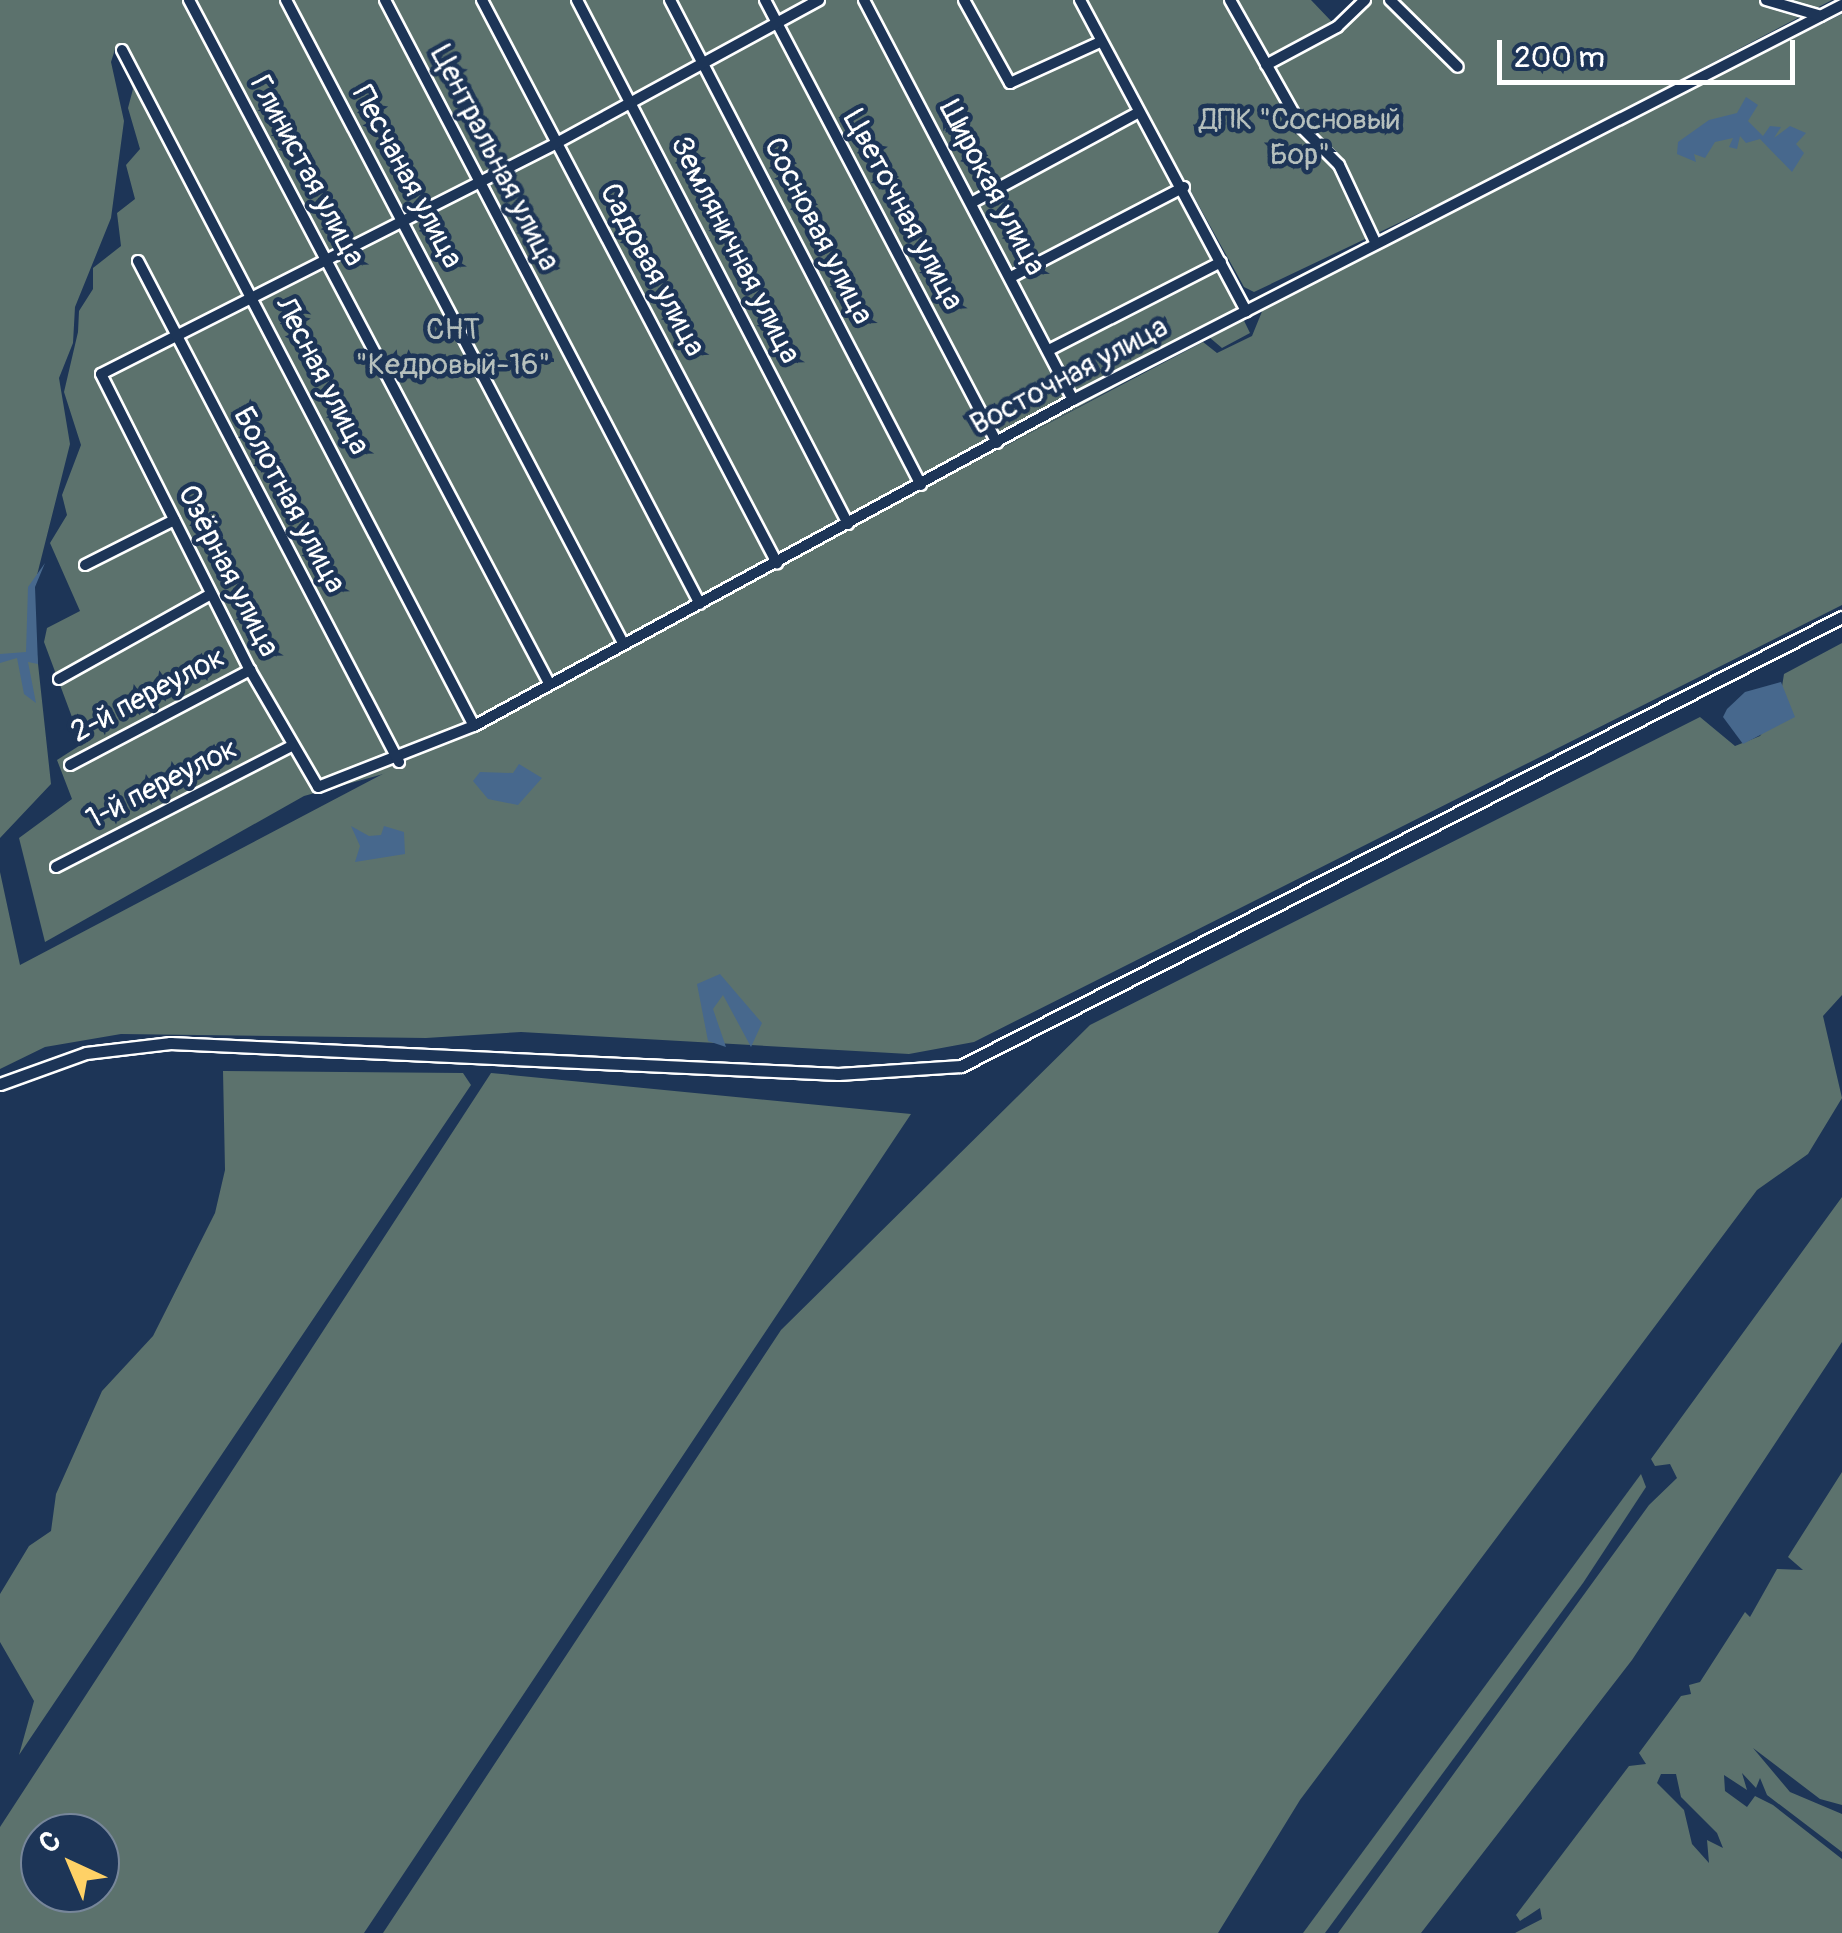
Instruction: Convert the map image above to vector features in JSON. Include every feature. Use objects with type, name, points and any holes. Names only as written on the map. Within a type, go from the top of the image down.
[{"type":"street","name":"Глинистая улица","points":[[189,0],[549,684]]},
{"type":"street","name":"Песчаная улица","points":[[286,0],[623,643]]},
{"type":"street","name":"Центральная улица","points":[[385,0],[700,604]]},
{"type":"street","name":"Садовая улица","points":[[482,0],[777,563]]},
{"type":"street","name":"Земляничная улица","points":[[577,0],[848,524]]},
{"type":"street","name":"Сосновая улица","points":[[670,0],[920,484]]},
{"type":"street","name":"Цветочная улица","points":[[765,0],[996,442]]},
{"type":"street","points":[[176,339],[557,144],[819,0]]},
{"type":"street","name":"Широкая улица","points":[[864,0],[1073,400]]},
{"type":"street","points":[[964,0],[1010,83],[1100,42]]},
{"type":"street","points":[[1080,0],[1139,112],[1184,186],[1246,311]]},
{"type":"street","points":[[1230,0],[1302,128],[1339,165],[1375,242]]},
{"type":"street","points":[[1266,65],[1337,26],[1365,0]]},
{"type":"street","points":[[1390,0],[1458,67]]},
{"type":"street","points":[[1766,0],[1822,16]]},
{"type":"street","name":"Восточная улица","points":[[318,786],[399,762],[474,726],[1073,400],[1842,5]]},
{"type":"street","name":"Лесная улица","points":[[122,50],[474,726]]},
{"type":"street","points":[[971,203],[1139,112]]},
{"type":"street","points":[[1011,277],[1184,186]]},
{"type":"street","name":"Болотная улица","points":[[138,261],[399,762]]},
{"type":"street","points":[[1049,350],[1221,262]]},
{"type":"street","name":"Озёрная улица","points":[[176,339],[101,374],[250,670],[291,746],[318,786]]},
{"type":"street","points":[[86,566],[174,520]]},
{"type":"street","points":[[59,679],[211,594]]},
{"type":"street","points":[[0,1084],[86,1054],[170,1044],[838,1074],[961,1066],[1842,617]]},
{"type":"street","name":"2-й переулок","points":[[70,765],[250,670]]},
{"type":"street","name":"1-й переулок","points":[[56,868],[291,746]]},
{"type":"green space","name":"СНТ \"Кедровый-16\"","points":[[0,0],[1311,0],[1333,23],[1354,0],[1832,0],[1493,178],[1254,292],[1244,287],[1103,33],[1093,40],[1173,175],[1250,333],[1222,348],[1209,337],[481,727],[387,773],[304,796],[45,942],[19,838],[72,799],[57,760],[82,744],[44,642],[47,628],[80,611],[50,543],[67,515],[62,495],[81,445],[64,392],[79,311],[93,289],[93,268],[121,246],[117,213],[135,199],[126,165],[140,149],[128,108],[133,89],[116,46],[111,62],[124,121],[111,218],[75,307],[73,343],[59,378],[70,444],[31,599],[51,784],[0,838]]},
{"type":"green space","points":[[1842,14],[1842,605],[974,1042],[909,1054],[521,1032],[426,1038],[121,1034],[45,1047],[0,1069],[0,872],[20,965],[1203,342],[1217,353],[1252,336],[1263,309],[1365,252]]},
{"type":"green space","points":[[1842,643],[1842,995],[1823,1016],[1842,1098],[1808,1154],[1757,1190],[1300,1800],[1218,1933],[383,1933],[781,1330],[1090,1025],[1700,717],[1735,746],[1760,736],[1778,711],[1784,674]]},
{"type":"green space","points":[[223,1071],[463,1073],[471,1085],[19,1755],[34,1701],[0,1642],[0,1594],[29,1546],[51,1531],[56,1494],[102,1391],[153,1336],[215,1213],[225,1170]]},
{"type":"green space","points":[[491,1073],[911,1114],[364,1933],[0,1933],[0,1827]]},
{"type":"green space","points":[[1842,1197],[1842,1342],[1632,1660],[1421,1933],[1338,1933],[1649,1505],[1677,1478],[1670,1464],[1655,1466],[1651,1459]]},
{"type":"green space","points":[[1842,1472],[1842,1805],[1820,1799],[1753,1748],[1790,1792],[1842,1814],[1842,1852],[1767,1795],[1760,1778],[1756,1788],[1742,1773],[1747,1790],[1724,1775],[1725,1791],[1747,1807],[1755,1796],[1773,1805],[1842,1859],[1842,1933],[1515,1933],[1542,1919],[1540,1908],[1520,1921],[1516,1915],[1629,1766],[1646,1764],[1639,1753],[1681,1696],[1691,1694],[1689,1685],[1700,1682],[1745,1612],[1750,1617],[1777,1569],[1803,1570],[1788,1557]],"holes":[[[1661,1774],[1676,1774],[1681,1797],[1717,1833],[1723,1848],[1707,1840],[1709,1863],[1692,1844],[1684,1810],[1657,1783]]]},
{"type":"green space","points":[[1641,1474],[1646,1487],[1583,1583],[1325,1933],[1303,1933]]},
{"type":"water","points":[[1746,97],[1758,105],[1748,121],[1763,136],[1770,126],[1781,127],[1774,138],[1790,126],[1806,133],[1796,144],[1804,153],[1792,172],[1760,139],[1746,143],[1740,136],[1737,149],[1729,147],[1733,138],[1715,142],[1705,158],[1694,154],[1696,162],[1677,154],[1678,142],[1709,120],[1737,113]]},
{"type":"water","points":[[45,563],[35,587],[38,664],[28,662],[36,703],[24,694],[17,658],[0,663],[0,654],[26,652],[28,587]]},
{"type":"water","points":[[1781,682],[1795,717],[1743,744],[1723,717],[1727,709],[1745,692]]},
{"type":"water","points":[[519,764],[542,778],[518,805],[488,799],[473,781],[480,772],[513,773]]},
{"type":"water","points":[[351,826],[369,836],[381,835],[384,826],[404,832],[405,854],[355,862],[360,846]]},
{"type":"water","points":[[720,974],[762,1023],[751,1047],[723,995],[713,1009],[726,1047],[708,1041],[697,984]]},
{"type":"park label","name":"ДПК \"Сосновый Бор\"","points":[[1300,137]]}]
